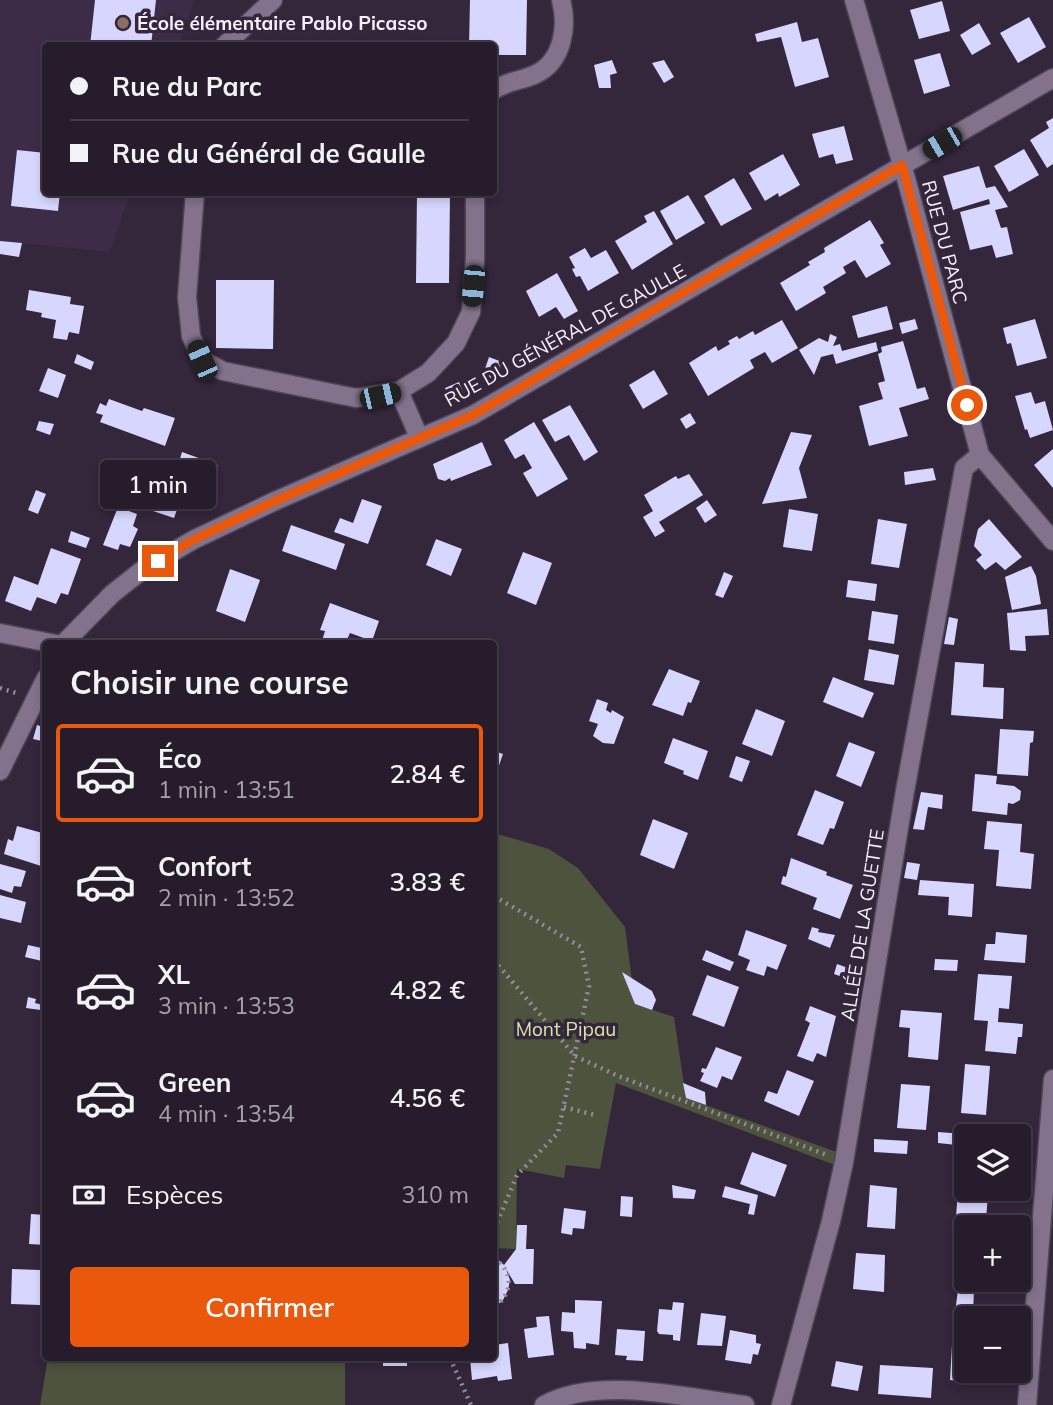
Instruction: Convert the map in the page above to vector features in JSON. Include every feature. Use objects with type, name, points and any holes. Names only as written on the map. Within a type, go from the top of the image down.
[{"type":"street","points":[[228,42],[272,0]]},
{"type":"street","points":[[497,88],[536,74],[553,62],[561,45],[564,12],[561,0]]},
{"type":"street","name":"RUE DU PARC","points":[[855,0],[980,455]]},
{"type":"street","name":"RUE DU GÉNÉRAL DE GAULLE","points":[[67,640],[112,594],[141,571],[193,540],[275,501],[473,415],[1053,78]]},
{"type":"street","points":[[195,196],[187,297],[191,336],[202,360],[223,371],[356,398],[400,391],[428,373],[457,343],[471,312],[475,259],[475,196]]},
{"type":"street","points":[[400,391],[419,437]]},
{"type":"street","points":[[980,455],[1053,541]]},
{"type":"street","name":"ALLÉE DE LA GUETTE","points":[[781,1405],[831,1222],[844,1162],[905,791],[964,468],[980,455]]},
{"type":"street","points":[[0,633],[42,641]]},
{"type":"street","points":[[0,771],[42,686]]},
{"type":"street","points":[[1027,1405],[1053,1079]]},
{"type":"street","points":[[544,1405],[557,1398],[585,1391],[617,1389],[745,1405]]},
{"type":"path","points":[[497,898],[581,947],[589,986],[558,1133],[517,1175],[497,1221]]},
{"type":"path","points":[[497,964],[575,1056],[618,1076],[844,1162]]},
{"type":"path","points":[[564,1107],[595,1115]]},
{"type":"path","points":[[497,1260],[504,1265],[509,1275],[506,1296],[497,1305]]},
{"type":"path","points":[[451,1361],[471,1405]]},
{"type":"shaded area","points":[[0,0],[194,0],[180,42],[42,42],[42,196],[129,196],[110,252],[0,241]]},
{"type":"green space","name":"Mont Pipau","points":[[497,834],[549,849],[578,868],[625,927],[635,1004],[674,1017],[686,1098],[845,1155],[843,1168],[616,1083],[600,1169],[566,1165],[564,1178],[517,1169],[516,1249],[497,1248]]},
{"type":"green space","points":[[47,1361],[345,1361],[345,1405],[40,1405]]},
{"type":"building","name":"École élémentaire Pablo Picasso","points":[[95,0],[156,0],[151,42],[90,42]]},
{"type":"building","points":[[470,0],[527,0],[526,55],[497,55],[497,42],[469,42]]},
{"type":"building","points":[[942,1],[950,31],[919,39],[910,10]]},
{"type":"building","points":[[1029,17],[1046,47],[1018,63],[1000,33]]},
{"type":"building","points":[[797,22],[802,42],[818,38],[829,77],[795,87],[781,37],[757,42],[755,34]]},
{"type":"building","points":[[979,23],[991,44],[972,55],[960,35]]},
{"type":"building","points":[[940,53],[950,86],[924,94],[914,60]]},
{"type":"building","points":[[612,60],[617,73],[610,75],[611,88],[599,88],[594,65]]},
{"type":"building","points":[[664,60],[674,77],[664,83],[652,63]]},
{"type":"building","points":[[1053,118],[1053,164],[1047,168],[1030,140],[1049,128],[1046,122]]},
{"type":"building","points":[[844,126],[853,160],[836,164],[833,154],[819,158],[812,134]]},
{"type":"building","points":[[1024,149],[1039,175],[1009,192],[994,166]]},
{"type":"building","points":[[17,150],[42,153],[42,196],[60,196],[58,211],[11,206]]},
{"type":"building","points":[[783,154],[800,185],[779,197],[778,193],[765,201],[749,173]]},
{"type":"building","points":[[979,166],[986,188],[995,186],[1008,207],[995,210],[1001,228],[1007,227],[1013,254],[996,258],[992,245],[970,250],[960,212],[990,204],[989,199],[953,210],[943,176]]},
{"type":"building","points":[[734,178],[752,209],[721,226],[704,196]]},
{"type":"building","points":[[688,195],[705,223],[676,240],[660,211]]},
{"type":"building","points":[[417,196],[450,196],[449,283],[416,283]]},
{"type":"building","points":[[654,211],[673,244],[632,270],[615,241],[647,222],[644,216]]},
{"type":"building","points":[[870,220],[884,243],[880,245],[891,264],[866,278],[855,260],[843,267],[846,273],[823,287],[826,293],[796,311],[780,283],[810,265],[808,262],[825,252],[824,248]]},
{"type":"building","points":[[0,241],[22,243],[19,257],[0,254]]},
{"type":"building","points":[[585,248],[591,258],[606,250],[619,273],[588,291],[580,276],[576,277],[569,257]]},
{"type":"building","points":[[557,273],[578,311],[564,319],[556,307],[539,317],[526,291]]},
{"type":"building","points":[[216,280],[274,280],[273,349],[216,348]]},
{"type":"building","points":[[29,290],[71,297],[70,304],[84,306],[79,334],[69,332],[67,340],[53,338],[56,320],[41,317],[42,313],[26,310]]},
{"type":"building","points":[[887,306],[893,329],[858,338],[852,316]]},
{"type":"building","points":[[915,319],[918,329],[902,334],[899,323]]},
{"type":"building","points":[[1035,319],[1047,358],[1017,366],[1011,343],[1007,344],[1003,328]]},
{"type":"building","points":[[782,320],[798,348],[772,363],[765,352],[750,360],[754,368],[708,396],[689,363],[716,346],[718,351],[737,336],[739,339],[753,331],[755,335]]},
{"type":"building","points":[[830,334],[837,337],[833,346],[840,344],[842,351],[876,342],[878,351],[836,364],[833,354],[821,357],[814,375],[799,350],[819,338],[828,342]]},
{"type":"building","points":[[903,341],[917,389],[925,387],[929,399],[899,408],[908,436],[869,446],[859,406],[883,399],[878,383],[885,381],[878,354],[882,352],[881,347]]},
{"type":"building","points":[[77,354],[94,362],[91,370],[74,363]]},
{"type":"building","points":[[489,357],[502,362],[496,380],[483,375]]},
{"type":"building","points":[[48,368],[66,375],[58,398],[39,391]]},
{"type":"building","points":[[654,370],[668,394],[643,409],[629,385]]},
{"type":"building","points":[[459,382],[464,394],[450,400],[445,388]]},
{"type":"building","points":[[1031,392],[1035,404],[1045,401],[1053,430],[1030,438],[1015,396]]},
{"type":"building","points":[[109,399],[142,411],[144,408],[175,418],[165,446],[100,422],[103,415],[96,413],[100,403],[106,406]]},
{"type":"building","points":[[570,405],[598,452],[584,461],[569,435],[555,442],[542,420]]},
{"type":"building","points":[[690,413],[696,423],[686,429],[680,419]]},
{"type":"building","points":[[39,421],[54,424],[50,435],[36,430]]},
{"type":"building","points":[[534,422],[568,479],[537,497],[523,473],[532,468],[524,454],[515,459],[504,440]]},
{"type":"building","points":[[791,432],[812,435],[799,468],[807,498],[762,504]]},
{"type":"building","points":[[482,442],[492,465],[451,481],[450,478],[445,481],[438,479],[433,464]]},
{"type":"building","points":[[1053,449],[1053,488],[1034,465]]},
{"type":"building","points":[[182,452],[218,465],[210,486],[187,478],[191,466],[179,462]]},
{"type":"building","points":[[933,468],[936,480],[905,485],[904,472]]},
{"type":"building","points":[[689,474],[703,495],[659,522],[665,531],[655,537],[643,517],[653,511],[644,495],[676,476],[678,479]]},
{"type":"building","points":[[150,480],[183,493],[174,518],[141,507]]},
{"type":"building","points":[[36,490],[46,494],[38,514],[28,510]]},
{"type":"building","points":[[362,499],[382,506],[368,544],[334,532],[340,518],[353,523]]},
{"type":"building","points":[[707,500],[717,515],[705,523],[696,508]]},
{"type":"building","points":[[118,507],[137,514],[133,526],[138,529],[130,547],[120,544],[118,550],[103,545]]},
{"type":"building","points":[[789,509],[818,514],[812,551],[783,547]]},
{"type":"building","points":[[878,519],[907,524],[899,568],[871,564]]},
{"type":"building","points":[[989,519],[1022,557],[1005,570],[996,562],[985,570],[976,560],[982,555],[974,546],[978,529]]},
{"type":"building","points":[[291,525],[345,544],[336,570],[282,551]]},
{"type":"building","points":[[71,531],[90,538],[86,548],[68,542]]},
{"type":"building","points":[[436,539],[462,549],[451,576],[426,565]]},
{"type":"building","points":[[51,548],[81,559],[68,595],[61,593],[56,604],[37,597],[31,611],[5,601],[14,576],[38,585]]},
{"type":"building","points":[[523,552],[552,563],[536,605],[507,593]]},
{"type":"building","points":[[1031,566],[1036,576],[1041,604],[1012,610],[1005,577]]},
{"type":"building","points":[[230,569],[260,580],[245,622],[216,611]]},
{"type":"building","points":[[724,572],[733,576],[723,598],[715,595]]},
{"type":"building","points":[[848,580],[877,584],[875,601],[846,597]]},
{"type":"building","points":[[330,603],[379,621],[372,640],[350,633],[347,640],[322,640],[325,631],[320,630]]},
{"type":"building","points":[[1047,609],[1049,635],[1025,636],[1026,651],[1010,650],[1007,613]]},
{"type":"building","points":[[872,611],[898,615],[894,644],[868,640]]},
{"type":"building","points":[[949,617],[958,619],[954,645],[944,644]]},
{"type":"building","points":[[869,649],[899,655],[894,685],[864,680]]},
{"type":"building","points":[[955,662],[984,664],[983,687],[1004,688],[1003,719],[951,715]]},
{"type":"building","points":[[669,669],[700,681],[683,716],[652,705]]},
{"type":"building","points":[[833,677],[874,693],[863,718],[823,702]]},
{"type":"building","points":[[597,699],[608,703],[606,710],[611,713],[612,710],[624,717],[614,744],[603,743],[593,736],[598,724],[589,721]]},
{"type":"building","points":[[756,709],[785,721],[772,756],[742,744]]},
{"type":"building","points":[[37,725],[42,727],[42,741],[33,739]]},
{"type":"building","points":[[1000,729],[1034,731],[1033,742],[1030,743],[1028,776],[997,774]]},
{"type":"building","points":[[673,738],[708,751],[698,780],[664,763]]},
{"type":"building","points":[[849,742],[875,752],[861,787],[836,776]]},
{"type":"building","points":[[497,752],[503,754],[497,771]]},
{"type":"building","points":[[736,756],[750,761],[742,782],[729,777]]},
{"type":"building","points":[[975,774],[997,776],[996,784],[1014,786],[1021,791],[1020,800],[1013,804],[1008,803],[1007,815],[972,811]]},
{"type":"building","points":[[815,790],[844,802],[834,829],[830,828],[823,845],[797,835]]},
{"type":"building","points":[[921,792],[943,795],[942,809],[928,807],[924,830],[913,829]]},
{"type":"building","points":[[653,819],[688,833],[674,869],[640,855]]},
{"type":"building","points":[[987,821],[1022,824],[1020,852],[1034,854],[1031,889],[996,886],[999,850],[984,849]]},
{"type":"building","points":[[17,826],[42,833],[41,866],[4,854],[8,839],[13,841]]},
{"type":"building","points":[[791,858],[853,885],[840,919],[813,909],[817,898],[781,884],[783,876],[786,877]]},
{"type":"building","points":[[907,862],[920,864],[917,880],[904,878]]},
{"type":"building","points":[[0,864],[26,871],[21,887],[14,886],[12,893],[0,889]]},
{"type":"building","points":[[920,880],[974,884],[972,917],[948,915],[949,897],[918,895]]},
{"type":"building","points":[[0,895],[26,902],[21,923],[0,918]]},
{"type":"building","points":[[812,927],[819,929],[818,932],[835,935],[830,948],[808,939]]},
{"type":"building","points":[[746,930],[787,945],[777,970],[767,966],[764,976],[746,970],[750,960],[738,955]]},
{"type":"building","points":[[996,932],[1027,935],[1025,963],[984,960],[986,944],[995,944]]},
{"type":"building","points":[[28,945],[42,948],[42,961],[25,957]]},
{"type":"building","points":[[706,950],[734,962],[730,971],[702,960]]},
{"type":"building","points":[[935,959],[958,960],[957,971],[934,970]]},
{"type":"building","points":[[837,964],[859,972],[856,982],[834,974]]},
{"type":"building","points":[[622,972],[652,991],[656,1000],[652,1010],[635,1004]]},
{"type":"building","points":[[978,974],[1012,976],[1009,1009],[999,1008],[998,1022],[1023,1024],[1016,1054],[985,1051],[988,1021],[974,1020]]},
{"type":"building","points":[[707,975],[739,987],[724,1027],[692,1015]]},
{"type":"building","points":[[28,997],[36,999],[35,1003],[42,1005],[41,1010],[26,1008]]},
{"type":"building","points":[[810,1006],[836,1016],[826,1057],[817,1053],[813,1062],[797,1056],[810,1023],[805,1020]]},
{"type":"building","points":[[901,1010],[942,1013],[938,1060],[908,1057],[910,1028],[899,1027]]},
{"type":"building","points":[[716,1047],[742,1057],[732,1080],[722,1076],[717,1088],[700,1081],[704,1073],[701,1072],[702,1068],[706,1069]]},
{"type":"building","points":[[965,1064],[990,1066],[986,1115],[961,1113]]},
{"type":"building","points":[[787,1070],[814,1081],[799,1116],[764,1101],[768,1091],[777,1094]]},
{"type":"building","points":[[683,1083],[705,1092],[706,1105],[686,1098]]},
{"type":"building","points":[[901,1084],[930,1086],[926,1130],[897,1128]]},
{"type":"building","points":[[938,1132],[954,1133],[954,1145],[938,1143]]},
{"type":"building","points":[[874,1139],[908,1141],[907,1154],[874,1152]]},
{"type":"building","points":[[752,1152],[787,1165],[775,1197],[740,1184]]},
{"type":"building","points":[[672,1185],[696,1190],[694,1199],[673,1198]]},
{"type":"building","points":[[870,1185],[897,1188],[895,1229],[867,1227]]},
{"type":"building","points":[[725,1186],[758,1195],[754,1215],[748,1214],[750,1204],[722,1197]]},
{"type":"building","points":[[621,1196],[633,1197],[632,1217],[620,1216]]},
{"type":"building","points":[[957,1201],[987,1201],[986,1215],[956,1215]]},
{"type":"building","points":[[564,1208],[586,1211],[584,1229],[573,1228],[572,1235],[561,1233]]},
{"type":"building","points":[[31,1214],[42,1215],[42,1245],[29,1244]]},
{"type":"building","points":[[517,1225],[527,1225],[526,1249],[534,1249],[533,1284],[515,1284],[506,1269],[510,1280],[508,1290],[497,1305],[497,1259],[504,1265],[516,1249]]},
{"type":"building","points":[[856,1253],[885,1255],[884,1292],[853,1289]]},
{"type":"building","points":[[12,1269],[40,1270],[40,1305],[11,1304]]},
{"type":"building","points":[[958,1292],[974,1292],[973,1306],[956,1306]]},
{"type":"building","points":[[575,1300],[602,1301],[599,1345],[586,1343],[586,1349],[574,1348],[573,1332],[561,1331],[562,1312],[575,1313]]},
{"type":"building","points":[[673,1302],[684,1303],[680,1341],[673,1340],[673,1335],[659,1334],[657,1331],[659,1309],[672,1310]]},
{"type":"building","points":[[701,1313],[726,1316],[722,1346],[697,1345]]},
{"type":"building","points":[[549,1316],[554,1355],[528,1358],[524,1329],[537,1327],[536,1317]]},
{"type":"building","points":[[617,1329],[645,1331],[643,1361],[626,1360],[627,1356],[615,1355]]},
{"type":"building","points":[[730,1330],[756,1335],[756,1343],[761,1344],[758,1355],[753,1354],[751,1364],[725,1360]]},
{"type":"building","points":[[508,1343],[512,1379],[498,1381],[497,1376],[472,1380],[470,1361],[497,1361],[497,1345]]},
{"type":"building","points":[[952,1345],[954,1345],[954,1380],[950,1380]]},
{"type":"building","points":[[383,1361],[407,1361],[407,1366],[383,1366]]},
{"type":"building","points":[[836,1361],[863,1366],[858,1391],[831,1386]]},
{"type":"building","points":[[880,1365],[933,1368],[931,1398],[878,1394]]},
{"type":"place","name":"École élémentaire Pablo Picasso","points":[[123,23]]},
{"type":"route","points":[[158,561],[193,540],[275,501],[473,415],[902,165],[967,405]]}]
